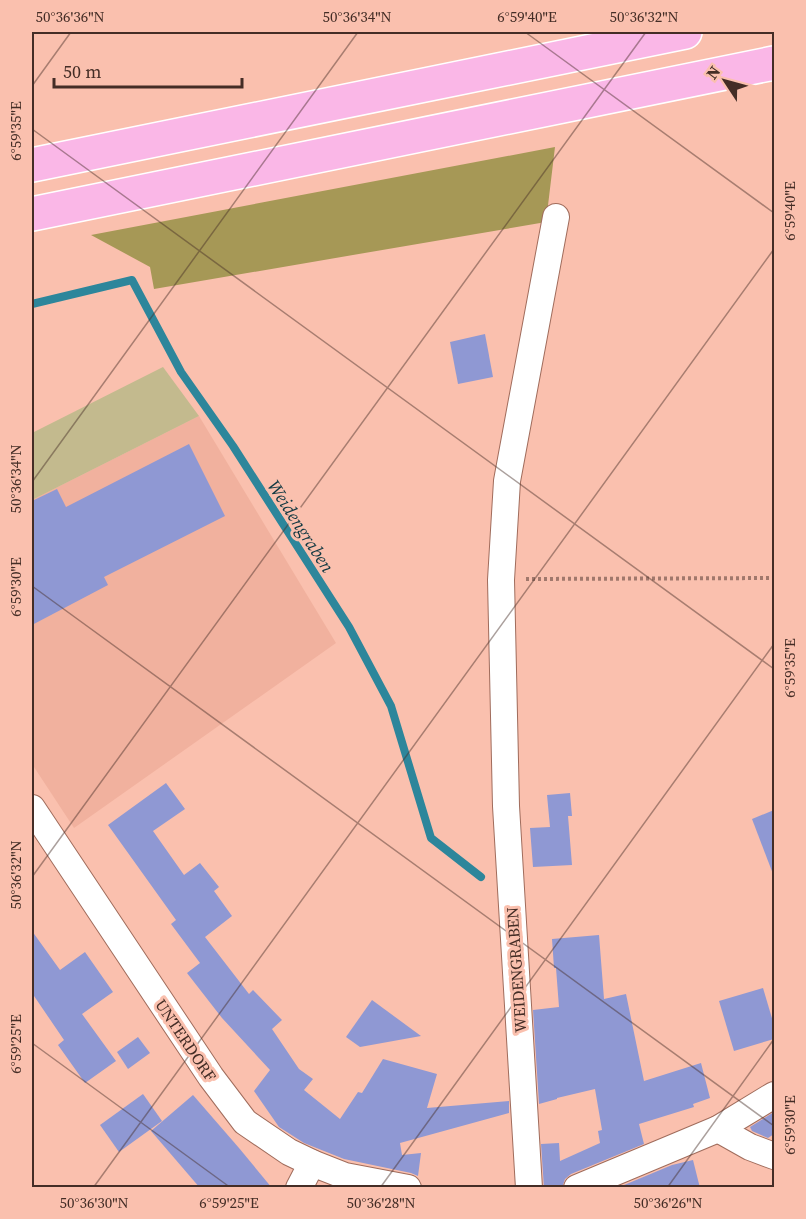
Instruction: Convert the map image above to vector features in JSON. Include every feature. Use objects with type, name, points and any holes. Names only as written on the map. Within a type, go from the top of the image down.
[{"type":"highway","points":[[32,165],[685,32]]},
{"type":"highway","points":[[32,214],[774,63]]},
{"type":"street","name":"WEIDENGRABEN","points":[[529,1188],[506,806],[501,580],[507,481],[556,217]]},
{"type":"street","name":"UNTERDORF","points":[[32,808],[204,1067],[245,1122],[289,1152],[312,1163],[345,1176],[408,1188]]},
{"type":"street","points":[[577,1188],[718,1128],[774,1095]]},
{"type":"street","points":[[718,1128],[750,1147],[774,1156]]},
{"type":"street","points":[[299,1188],[312,1163]]},
{"type":"path","points":[[501,580],[774,578]]},
{"type":"shaded area","points":[[555,147],[546,222],[154,289],[150,267],[91,235]]},
{"type":"shaded area","points":[[163,367],[199,416],[32,500],[32,433]]},
{"type":"shaded area","points":[[199,416],[336,643],[74,828],[32,764],[32,500]]},
{"type":"building","points":[[485,334],[493,377],[458,384],[450,342]]},
{"type":"building","points":[[189,444],[225,516],[104,577],[108,585],[32,625],[32,501],[57,489],[66,507]]},
{"type":"building","points":[[166,783],[185,809],[153,831],[184,875],[200,863],[219,887],[214,891],[232,916],[205,937],[249,994],[253,990],[282,1020],[272,1029],[299,1069],[313,1079],[304,1090],[340,1119],[358,1092],[362,1093],[383,1059],[437,1074],[427,1108],[509,1101],[509,1113],[400,1143],[402,1155],[421,1153],[418,1176],[344,1159],[304,1143],[279,1127],[254,1091],[270,1070],[222,1018],[187,973],[200,963],[171,924],[176,920],[108,825]]},
{"type":"building","points":[[570,793],[572,816],[568,816],[572,865],[533,867],[530,828],[550,827],[547,795]]},
{"type":"building","points":[[774,810],[774,873],[773,874],[752,819]]},
{"type":"building","points":[[32,931],[60,970],[85,952],[113,992],[82,1014],[116,1061],[85,1083],[58,1045],[64,1040],[32,993]]},
{"type":"building","points":[[599,935],[604,999],[626,994],[644,1081],[701,1063],[710,1098],[693,1104],[694,1107],[639,1124],[644,1144],[571,1174],[565,1179],[562,1188],[544,1188],[541,1144],[559,1143],[560,1161],[600,1143],[598,1131],[602,1130],[595,1089],[539,1104],[533,1010],[559,1007],[552,939]]},
{"type":"building","points":[[763,988],[774,1025],[774,1039],[734,1051],[719,1001]]},
{"type":"building","points":[[372,1000],[421,1036],[360,1047],[346,1037]]},
{"type":"building","points":[[138,1037],[150,1053],[128,1069],[117,1052]]},
{"type":"building","points":[[143,1094],[162,1121],[119,1152],[100,1125]]},
{"type":"building","points":[[193,1095],[272,1188],[200,1188],[151,1131]]},
{"type":"building","points":[[774,1112],[774,1134],[768,1138],[752,1131],[750,1127]]},
{"type":"building","points":[[693,1160],[700,1188],[617,1188],[672,1165]]},
{"type":"waterway","name":"Weidengraben","points":[[32,304],[132,280],[181,372],[233,446],[349,627],[391,706],[431,838],[481,877]]}]
